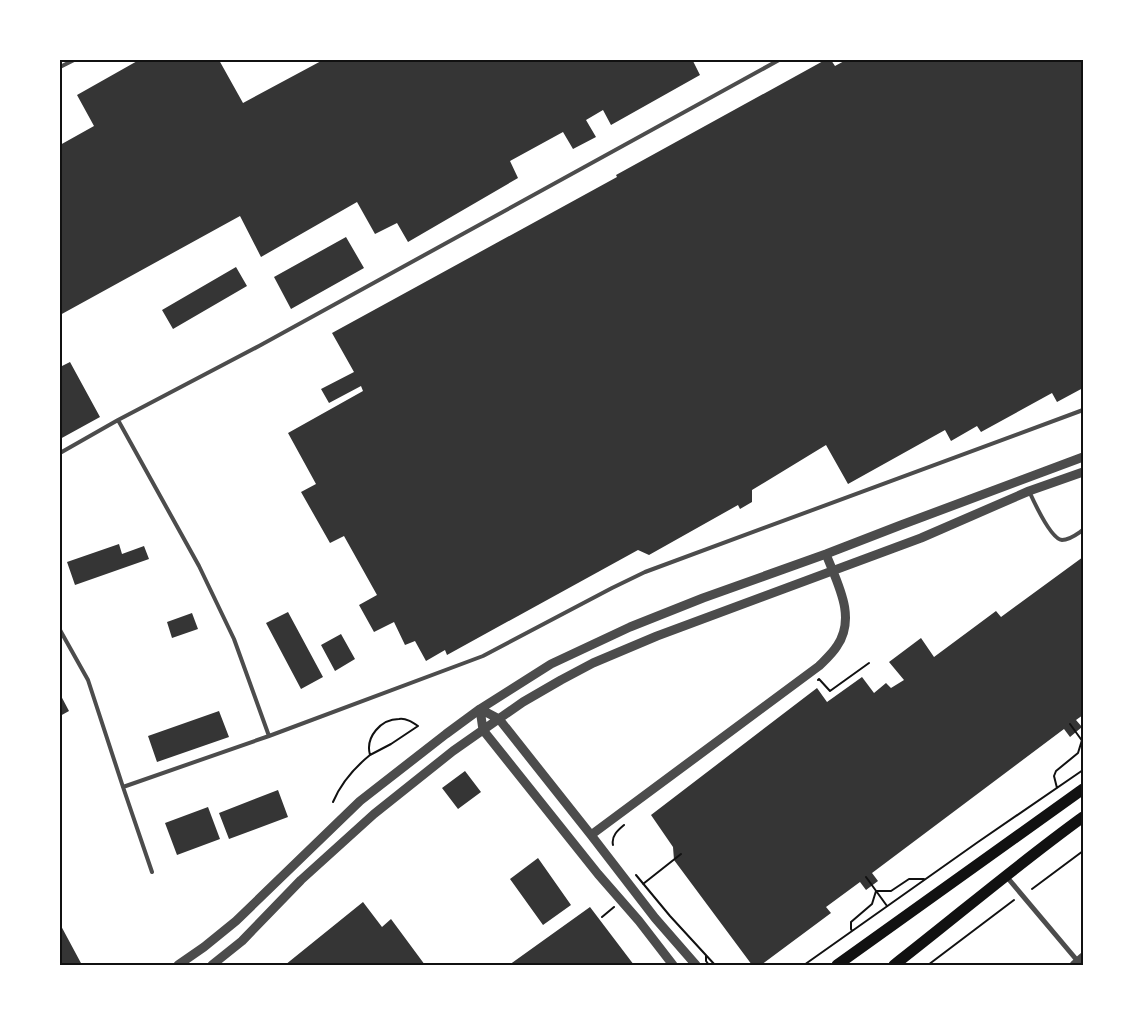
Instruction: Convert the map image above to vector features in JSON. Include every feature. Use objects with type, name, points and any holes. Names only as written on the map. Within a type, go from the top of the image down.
[{"type":"highway","points":[[837,965],[1083,789]]},
{"type":"highway","points":[[894,965],[1040,848],[1083,817]]},
{"type":"street","points":[[178,965],[236,921],[360,801],[480,709],[551,664],[630,627],[703,598],[826,554],[1083,457]]},
{"type":"street","points":[[212,965],[242,941],[301,880],[374,814],[453,751],[523,702],[561,680],[602,659],[672,630],[921,538],[1030,491],[1083,472]]},
{"type":"street","points":[[591,835],[829,657],[838,645],[844,632],[846,610],[826,554]]},
{"type":"street","points":[[480,709],[499,719],[655,918],[696,965]]},
{"type":"street","points":[[480,709],[483,730],[673,965]]},
{"type":"street","points":[[1006,876],[1079,962]]},
{"type":"lane","points":[[60,67],[74,60]]},
{"type":"lane","points":[[60,453],[118,420],[259,346],[779,60]]},
{"type":"lane","points":[[123,787],[270,736],[483,656],[645,572],[1083,410]]},
{"type":"lane","points":[[118,420],[200,566],[234,639],[270,736]]},
{"type":"lane","points":[[1030,491],[1039,511],[1059,540],[1071,538],[1083,530]]},
{"type":"lane","points":[[60,630],[88,680],[152,872]]},
{"type":"path","points":[[811,685],[819,679],[830,691],[869,663]]},
{"type":"path","points":[[333,802],[337,792],[356,766],[370,755],[418,726],[412,721],[399,718],[386,722],[375,730],[372,735],[368,748],[370,755]]},
{"type":"path","points":[[1057,788],[1054,776],[1056,770],[1078,753],[1083,741],[1070,724]]},
{"type":"path","points":[[804,965],[1083,770]]},
{"type":"path","points":[[614,849],[612,842],[614,836],[625,824]]},
{"type":"path","points":[[1032,889],[1083,851]]},
{"type":"path","points":[[632,870],[670,916],[715,965]]},
{"type":"path","points":[[866,877],[887,906]]},
{"type":"path","points":[[876,891],[891,892],[909,878],[925,879]]},
{"type":"path","points":[[852,931],[851,922],[872,904],[876,891]]},
{"type":"path","points":[[928,965],[1018,898]]},
{"type":"path","points":[[706,954],[706,961],[709,965]]},
{"type":"building","points":[[139,60],[219,60],[243,103],[323,60],[695,60],[693,61],[700,75],[611,125],[603,110],[586,120],[596,137],[573,149],[563,132],[510,161],[518,178],[408,242],[397,223],[375,234],[357,202],[261,257],[240,216],[60,315],[60,145],[94,126],[77,95]]},
{"type":"building","points":[[825,60],[831,60],[835,66],[846,60],[1083,60],[1083,226],[1081,227],[1083,231],[1083,388],[1057,402],[1052,393],[981,432],[977,426],[951,441],[945,430],[848,484],[826,445],[752,490],[752,502],[740,509],[738,505],[649,555],[638,550],[447,655],[445,650],[426,661],[415,641],[405,645],[394,622],[374,632],[359,605],[377,595],[344,536],[330,543],[301,492],[316,484],[288,433],[363,391],[361,386],[329,403],[321,389],[354,372],[332,333],[617,177],[616,175]]},
{"type":"building","points":[[346,237],[364,268],[291,309],[274,277]]},
{"type":"building","points":[[236,267],[247,286],[173,329],[162,310]]},
{"type":"building","points":[[70,362],[100,417],[60,439],[60,367]]},
{"type":"building","points":[[119,544],[122,554],[144,546],[149,559],[75,585],[67,562]]},
{"type":"building","points":[[1083,557],[1083,715],[1076,720],[1082,727],[1070,737],[1064,729],[872,873],[878,881],[866,890],[860,882],[826,907],[831,913],[761,965],[752,965],[674,860],[673,847],[651,815],[817,688],[827,702],[862,677],[874,693],[886,683],[891,688],[904,680],[889,662],[921,638],[934,657],[996,611],[1001,617]]},
{"type":"building","points":[[288,612],[323,677],[301,689],[266,623]]},
{"type":"building","points":[[192,613],[198,629],[172,638],[167,622]]},
{"type":"building","points":[[341,634],[355,659],[335,671],[321,645]]},
{"type":"building","points":[[60,694],[69,711],[60,716]]},
{"type":"building","points":[[219,711],[229,737],[157,762],[148,736]]},
{"type":"building","points":[[465,771],[481,792],[458,809],[442,788]]},
{"type":"building","points":[[278,790],[288,817],[229,839],[219,813]]},
{"type":"building","points":[[208,807],[220,839],[177,855],[165,823]]},
{"type":"building","points":[[538,858],[571,905],[543,925],[510,879]]},
{"type":"building","points":[[363,902],[382,927],[391,919],[425,965],[285,965]]},
{"type":"building","points":[[590,907],[634,965],[509,965]]},
{"type":"building","points":[[60,924],[82,965],[60,965]]}]
